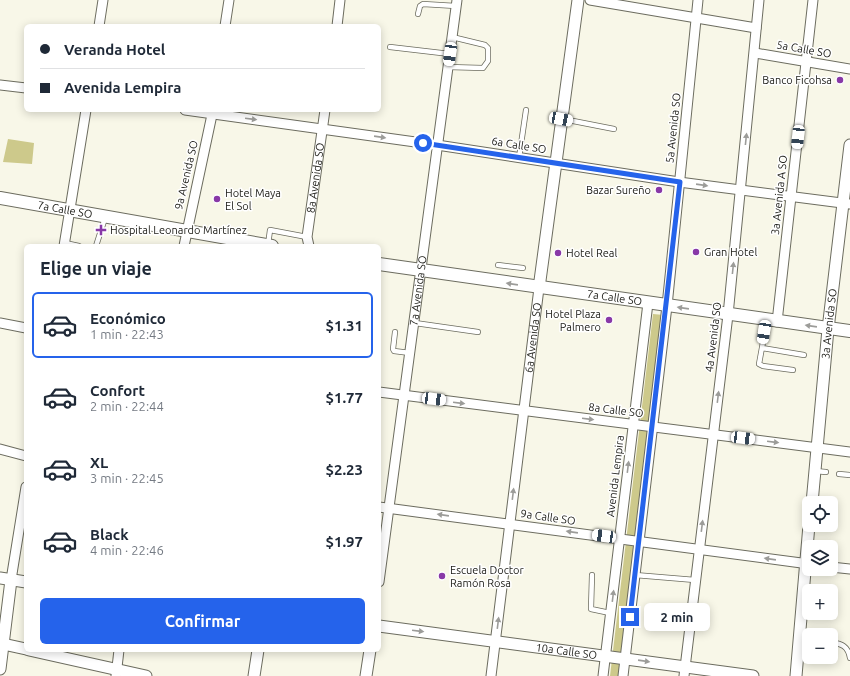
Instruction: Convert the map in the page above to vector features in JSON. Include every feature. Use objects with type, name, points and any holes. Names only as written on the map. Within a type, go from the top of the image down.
[{"type":"main road","name":"7a Calle SO","points":[[0,198],[259,244]]},
{"type":"main road","name":"7a Calle SO","points":[[381,264],[850,332]]},
{"type":"street","points":[[99,24],[103,0]]},
{"type":"street","points":[[225,24],[229,0]]},
{"type":"street","points":[[337,24],[340,0]]},
{"type":"street","name":"6a Avenida SO","points":[[491,676],[555,163],[578,0]]},
{"type":"street","points":[[590,0],[756,28]]},
{"type":"street","name":"5a Avenida SO","points":[[667,306],[698,0]]},
{"type":"street","name":"4a Avenida SO","points":[[684,671],[728,315],[760,0]]},
{"type":"street","name":"3a Avenida A SO","points":[[772,321],[791,197],[813,0]]},
{"type":"street","name":"7a Avenida SO","points":[[381,567],[457,3]]},
{"type":"street","name":"5a Calle SO","points":[[755,53],[850,69]]},
{"type":"street","points":[[0,84],[24,88]]},
{"type":"street","points":[[64,244],[86,112]]},
{"type":"street","name":"6a Calle SO","points":[[213,112],[680,182],[847,203]]},
{"type":"street","name":"9a Avenida SO","points":[[184,244],[213,112]]},
{"type":"street","name":"8a Avenida SO","points":[[309,244],[307,236],[325,112]]},
{"type":"street","name":"3a Avenida SO","points":[[814,496],[820,472],[817,448],[828,329],[847,203],[850,145]]},
{"type":"street","name":"Avenida Lempira","points":[[603,676],[648,303]]},
{"type":"street","points":[[623,676],[667,306]]},
{"type":"street","points":[[0,324],[24,328]]},
{"type":"street","name":"8a Calle SO","points":[[381,392],[850,452]]},
{"type":"street","points":[[0,448],[24,455]]},
{"type":"street","points":[[0,669],[3,644],[6,579],[24,497]]},
{"type":"street","name":"9a Calle SO","points":[[381,507],[802,562]]},
{"type":"street","points":[[838,568],[850,569]]},
{"type":"street","points":[[804,628],[806,576]]},
{"type":"street","points":[[6,579],[24,582]]},
{"type":"street","name":"10a Calle SO","points":[[381,626],[605,656],[684,671],[753,676]]},
{"type":"street","points":[[3,644],[24,649]]},
{"type":"street","points":[[796,676],[802,647]]},
{"type":"street","points":[[35,652],[117,673],[146,676]]},
{"type":"street","points":[[117,673],[119,652]]},
{"type":"street","points":[[254,676],[258,652]]},
{"type":"street","points":[[366,676],[370,652]]},
{"type":"lane","points":[[418,14],[420,6],[423,4],[457,3]]},
{"type":"lane","points":[[448,67],[476,69],[483,68],[488,62],[488,48],[485,45],[452,37]]},
{"type":"lane","points":[[390,47],[450,54]]},
{"type":"lane","points":[[519,158],[526,110]]},
{"type":"lane","points":[[561,119],[614,129]]},
{"type":"lane","points":[[97,244],[105,216]]},
{"type":"lane","points":[[270,244],[270,230],[307,236]]},
{"type":"lane","points":[[498,264],[524,268]]},
{"type":"lane","points":[[772,321],[762,348],[759,364],[761,366],[793,370]]},
{"type":"lane","points":[[415,323],[478,332]]},
{"type":"lane","points":[[395,332],[393,350],[410,353]]},
{"type":"lane","points":[[762,348],[804,355]]},
{"type":"lane","points":[[839,474],[850,474]]},
{"type":"lane","points":[[592,575],[592,609],[610,613]]},
{"type":"lane","points":[[635,575],[695,580]]},
{"type":"lane","points":[[838,643],[846,647],[850,658]]},
{"type":"shaded area","points":[[8,139],[34,143],[32,164],[3,162]]},
{"type":"shaded area","points":[[653,314],[664,315],[623,676],[610,676]]},
{"type":"place","name":"Banco Ficohsa","points":[[840,80]]},
{"type":"place","name":"Bazar Sureño","points":[[659,190]]},
{"type":"place","name":"Hotel Maya El Sol","points":[[217,199]]},
{"type":"place","name":"Hospital Leonardo Martínez","points":[[101,230]]},
{"type":"place","name":"Gran Hotel","points":[[696,252]]},
{"type":"place","name":"Hotel Real","points":[[558,253]]},
{"type":"place","name":"Hotel Plaza Palmero","points":[[609,320]]},
{"type":"place","name":"Escuela Doctor Ramón Rosa","points":[[442,576]]},
{"type":"route","points":[[423,143],[680,182],[630,617]]}]
